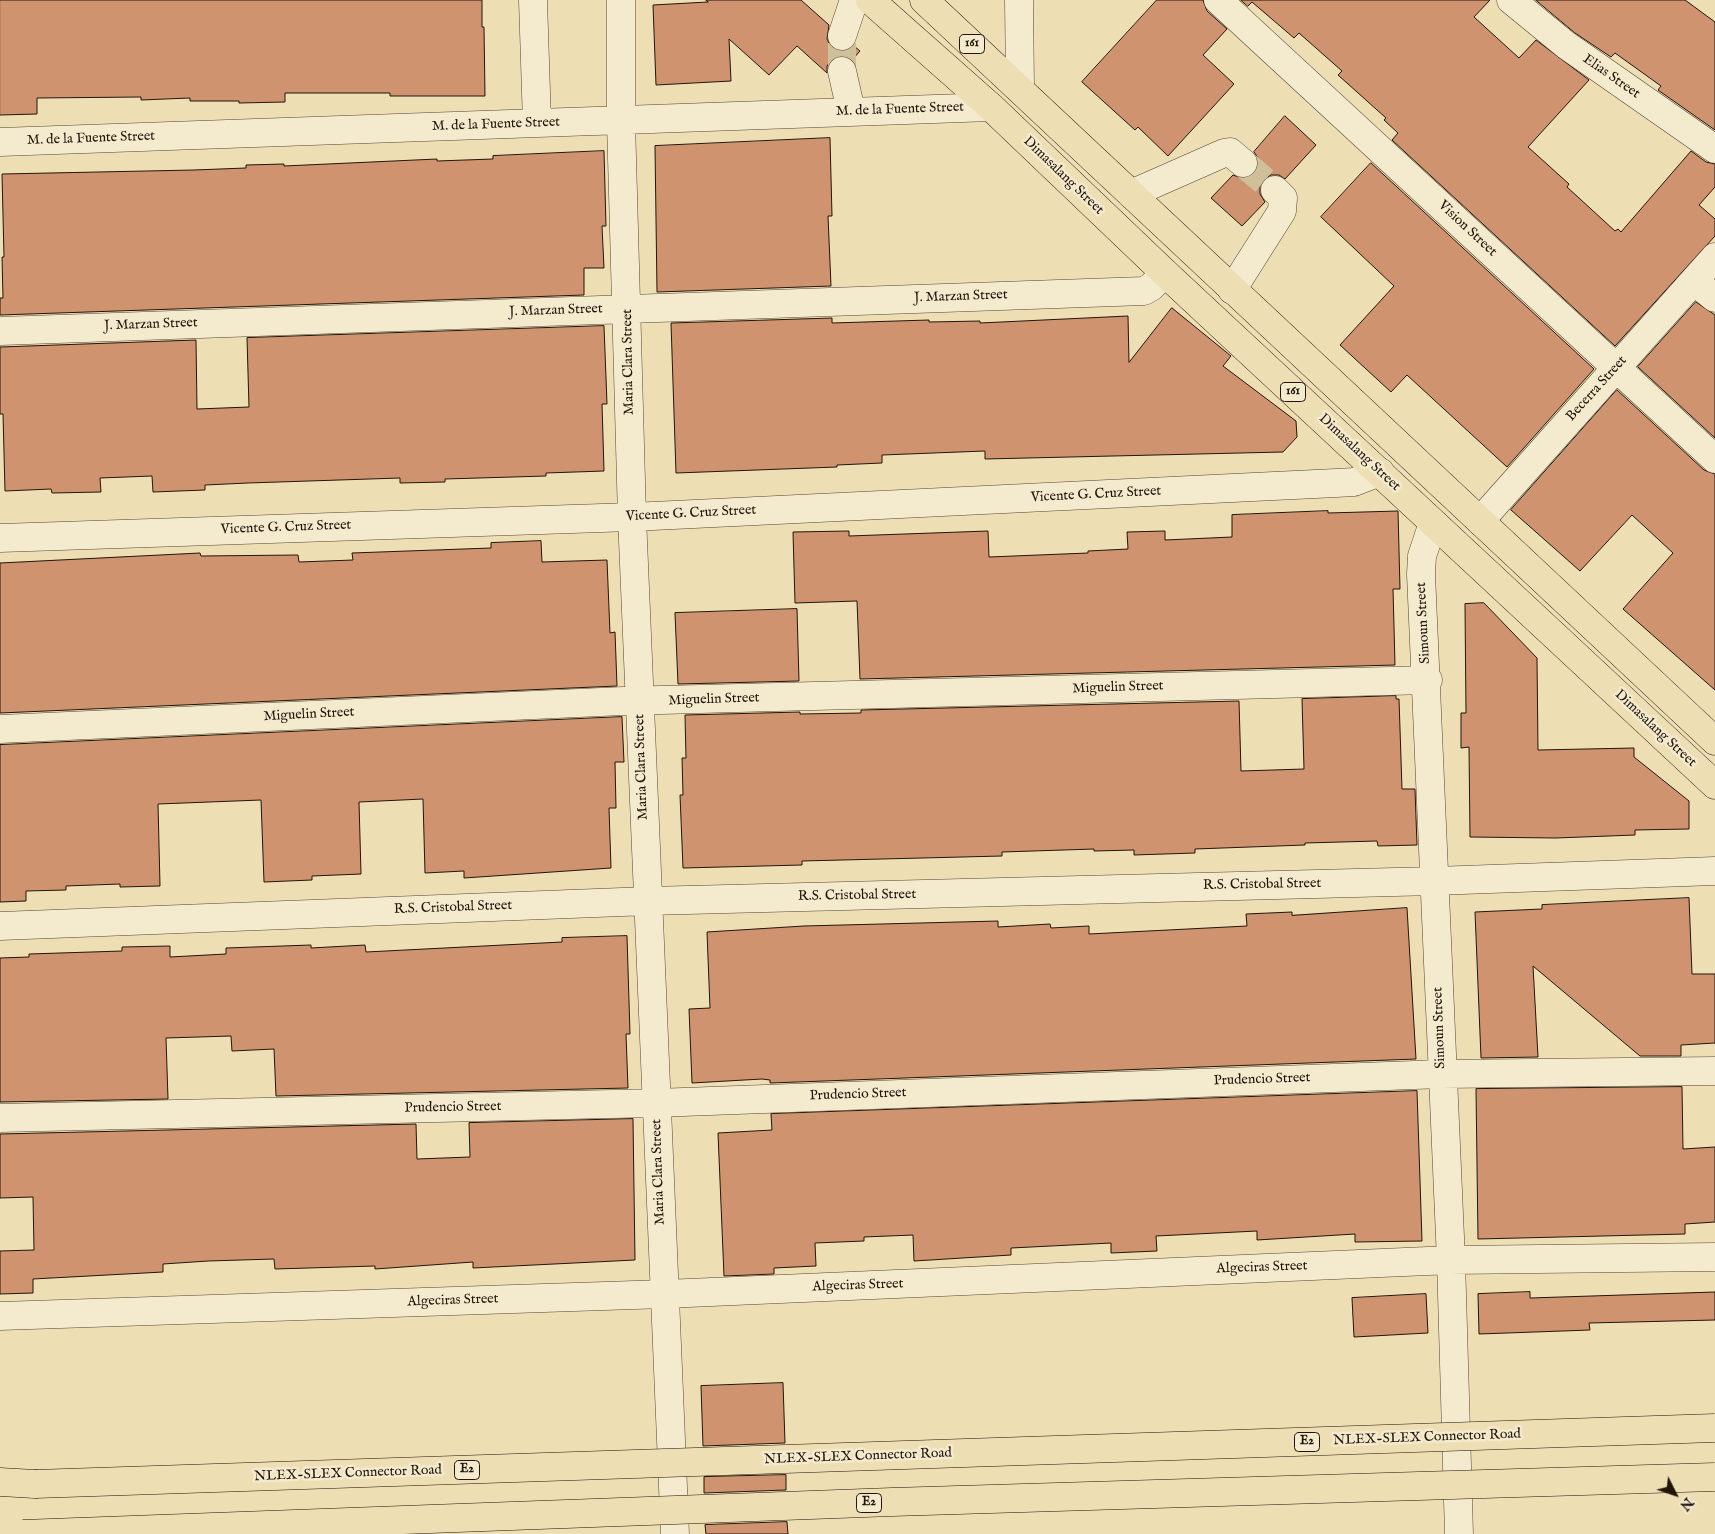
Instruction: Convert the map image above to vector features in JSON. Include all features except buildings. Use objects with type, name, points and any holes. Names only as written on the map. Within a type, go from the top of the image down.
[{"type":"main road","name":"Dimasalang Street","points":[[870,0],[991,107],[1165,273],[1715,785]]},
{"type":"main road","name":"161","points":[[924,0],[1715,741]]},
{"type":"main road","name":"NLEX-SLEX Connector Road","points":[[0,1484],[1715,1428]]},
{"type":"main road","name":"E2","points":[[21,1534],[892,1502],[1715,1477]]},
{"type":"street","points":[[533,0],[537,123]]},
{"type":"street","name":"Maria Clara Street","points":[[621,0],[621,122],[628,308],[632,517],[675,1534]]},
{"type":"street","points":[[842,36],[854,0]]},
{"type":"street","points":[[1018,0],[1020,88]]},
{"type":"street","name":"Vision Street","points":[[1218,0],[1617,367],[1715,460]]},
{"type":"street","name":"Elias Street","points":[[1511,0],[1566,45],[1715,149]]},
{"type":"street","points":[[842,71],[851,111]]},
{"type":"street","name":"M. de la Fuente Street","points":[[0,142],[537,123],[621,122],[851,111],[991,107]]},
{"type":"street","points":[[1131,194],[1224,153],[1230,152],[1244,163]]},
{"type":"street","points":[[1232,290],[1282,211],[1283,198],[1275,190]]},
{"type":"street","name":"Becerra Street","points":[[1480,521],[1715,257]]},
{"type":"street","name":"J. Marzan Street","points":[[0,331],[1144,291],[1151,287],[1165,273]]},
{"type":"street","points":[[1694,281],[1715,298]]},
{"type":"street","name":"Vicente G. Cruz Street","points":[[0,538],[632,517],[1354,482],[1380,472]]},
{"type":"street","name":"Simoun Street","points":[[1433,523],[1422,556],[1451,1260],[1459,1534]]},
{"type":"street","name":"Miguelin Street","points":[[0,729],[639,702],[1428,680]]},
{"type":"street","name":"R.S. Cristobal Street","points":[[0,926],[648,901],[1434,881],[1715,871]]},
{"type":"street","name":"Prudencio Street","points":[[0,1118],[656,1103],[1442,1074],[1715,1071]]},
{"type":"street","name":"Algeciras Street","points":[[0,1316],[665,1294],[1451,1260],[1715,1257]]},
{"type":"tunnel","points":[[842,36],[842,71]]},
{"type":"tunnel","points":[[1243,163],[1275,190]]}]
